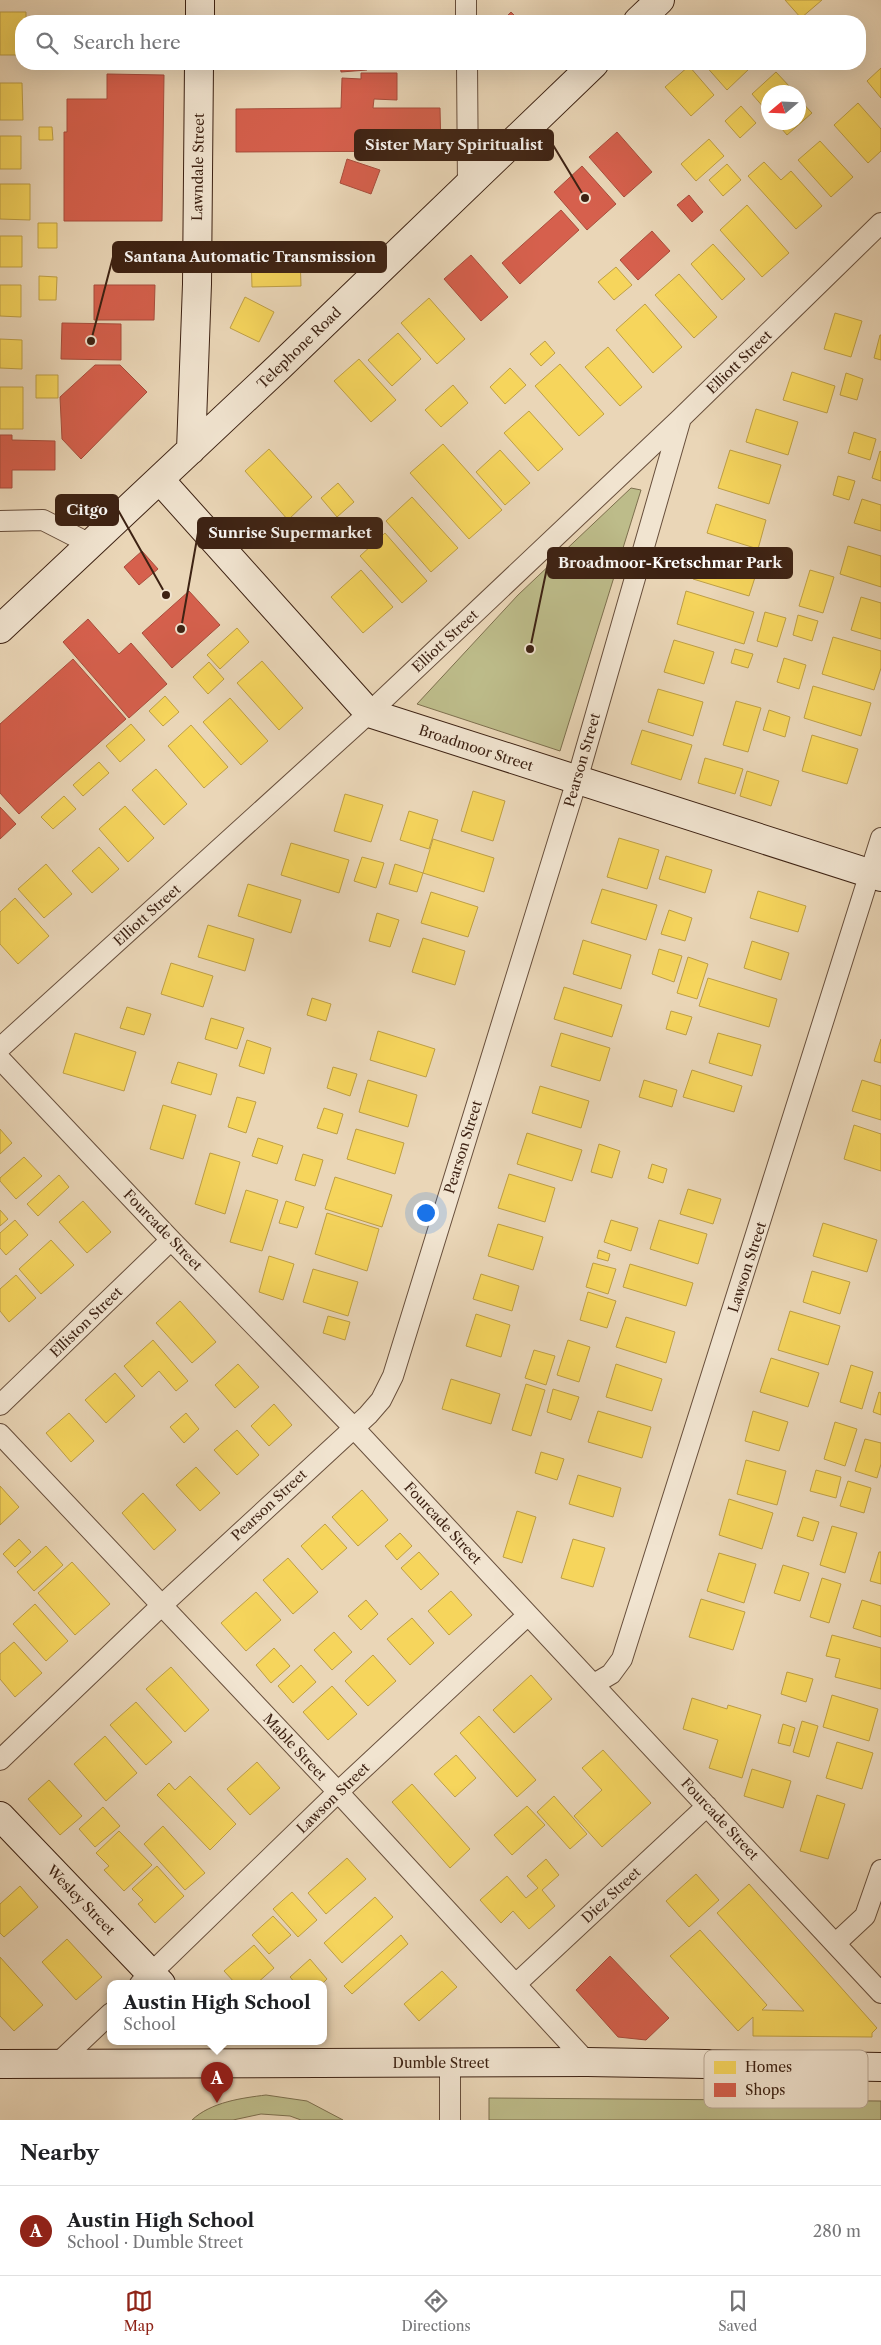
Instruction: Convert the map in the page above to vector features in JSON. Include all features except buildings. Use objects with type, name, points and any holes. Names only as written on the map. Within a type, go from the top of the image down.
[{"type":"street","points":[[200,0],[200,15]]},
{"type":"street","points":[[466,0],[466,15]]},
{"type":"street","points":[[644,15],[660,0]]},
{"type":"street","name":"Lawndale Street","points":[[191,450],[197,284],[199,70]]},
{"type":"street","points":[[467,70],[468,187]]},
{"type":"street","name":"Telephone Road","points":[[0,629],[92,545],[468,187],[588,70]]},
{"type":"street","name":"Elliott Street","points":[[0,1048],[369,713],[681,418],[881,223]]},
{"type":"street","name":"Pearson Street","points":[[0,1760],[381,1400],[393,1376],[577,780],[681,418]]},
{"type":"street","points":[[160,480],[369,713]]},
{"type":"street","points":[[0,520],[43,520],[92,545]]},
{"type":"street","name":"Broadmoor Street","points":[[369,713],[875,876]]},
{"type":"street","name":"Lawson Street","points":[[594,1684],[611,1674],[622,1659],[875,876],[881,838]]},
{"type":"street","name":"Fourcade Street","points":[[0,1058],[171,1240],[353,1427],[881,1993]]},
{"type":"street","name":"Elliston Street","points":[[0,1405],[171,1240]]},
{"type":"street","name":"Mable Street","points":[[0,1434],[338,1792],[587,2062]]},
{"type":"street","name":"Lawson Street","points":[[152,1980],[338,1792],[528,1615]]},
{"type":"street","name":"Diez Street","points":[[516,1984],[707,1806]]},
{"type":"street","name":"Wesley Street","points":[[0,1816],[150,1980]]},
{"type":"street","points":[[836,1943],[865,1916],[881,1870]]},
{"type":"street","points":[[57,2064],[107,2017]]},
{"type":"street","points":[[216,2045],[232,2064]]},
{"type":"street","name":"Dumble Street","points":[[0,2064],[450,2064],[587,2062],[704,2064]]},
{"type":"street","points":[[450,2064],[450,2120]]},
{"type":"street","name":"Dumble Street","points":[[868,2067],[881,2067]]},
{"type":"shaded area","points":[[631,488],[641,490],[560,751],[417,704],[518,595]]},
{"type":"shaded area","points":[[266,2095],[307,2101],[343,2120],[301,2120],[290,2116],[261,2114],[233,2120],[192,2120],[217,2105],[237,2099]]},
{"type":"shaded area","points":[[489,2098],[704,2100],[704,2108],[868,2108],[868,2101],[881,2101],[881,2120],[489,2120]]},
{"type":"place","name":"Sister Mary Spiritualist","points":[[585,198]]},
{"type":"place","name":"Santana Automatic Transmission","points":[[91,341]]},
{"type":"place","name":"Citgo","points":[[166,595]]},
{"type":"place","name":"Sunrise Supermarket","points":[[181,629]]},
{"type":"place","name":"Broadmoor-Kretschmar Park","points":[[530,649]]},
{"type":"place","name":"Austin High School","points":[[217,2103]]}]
